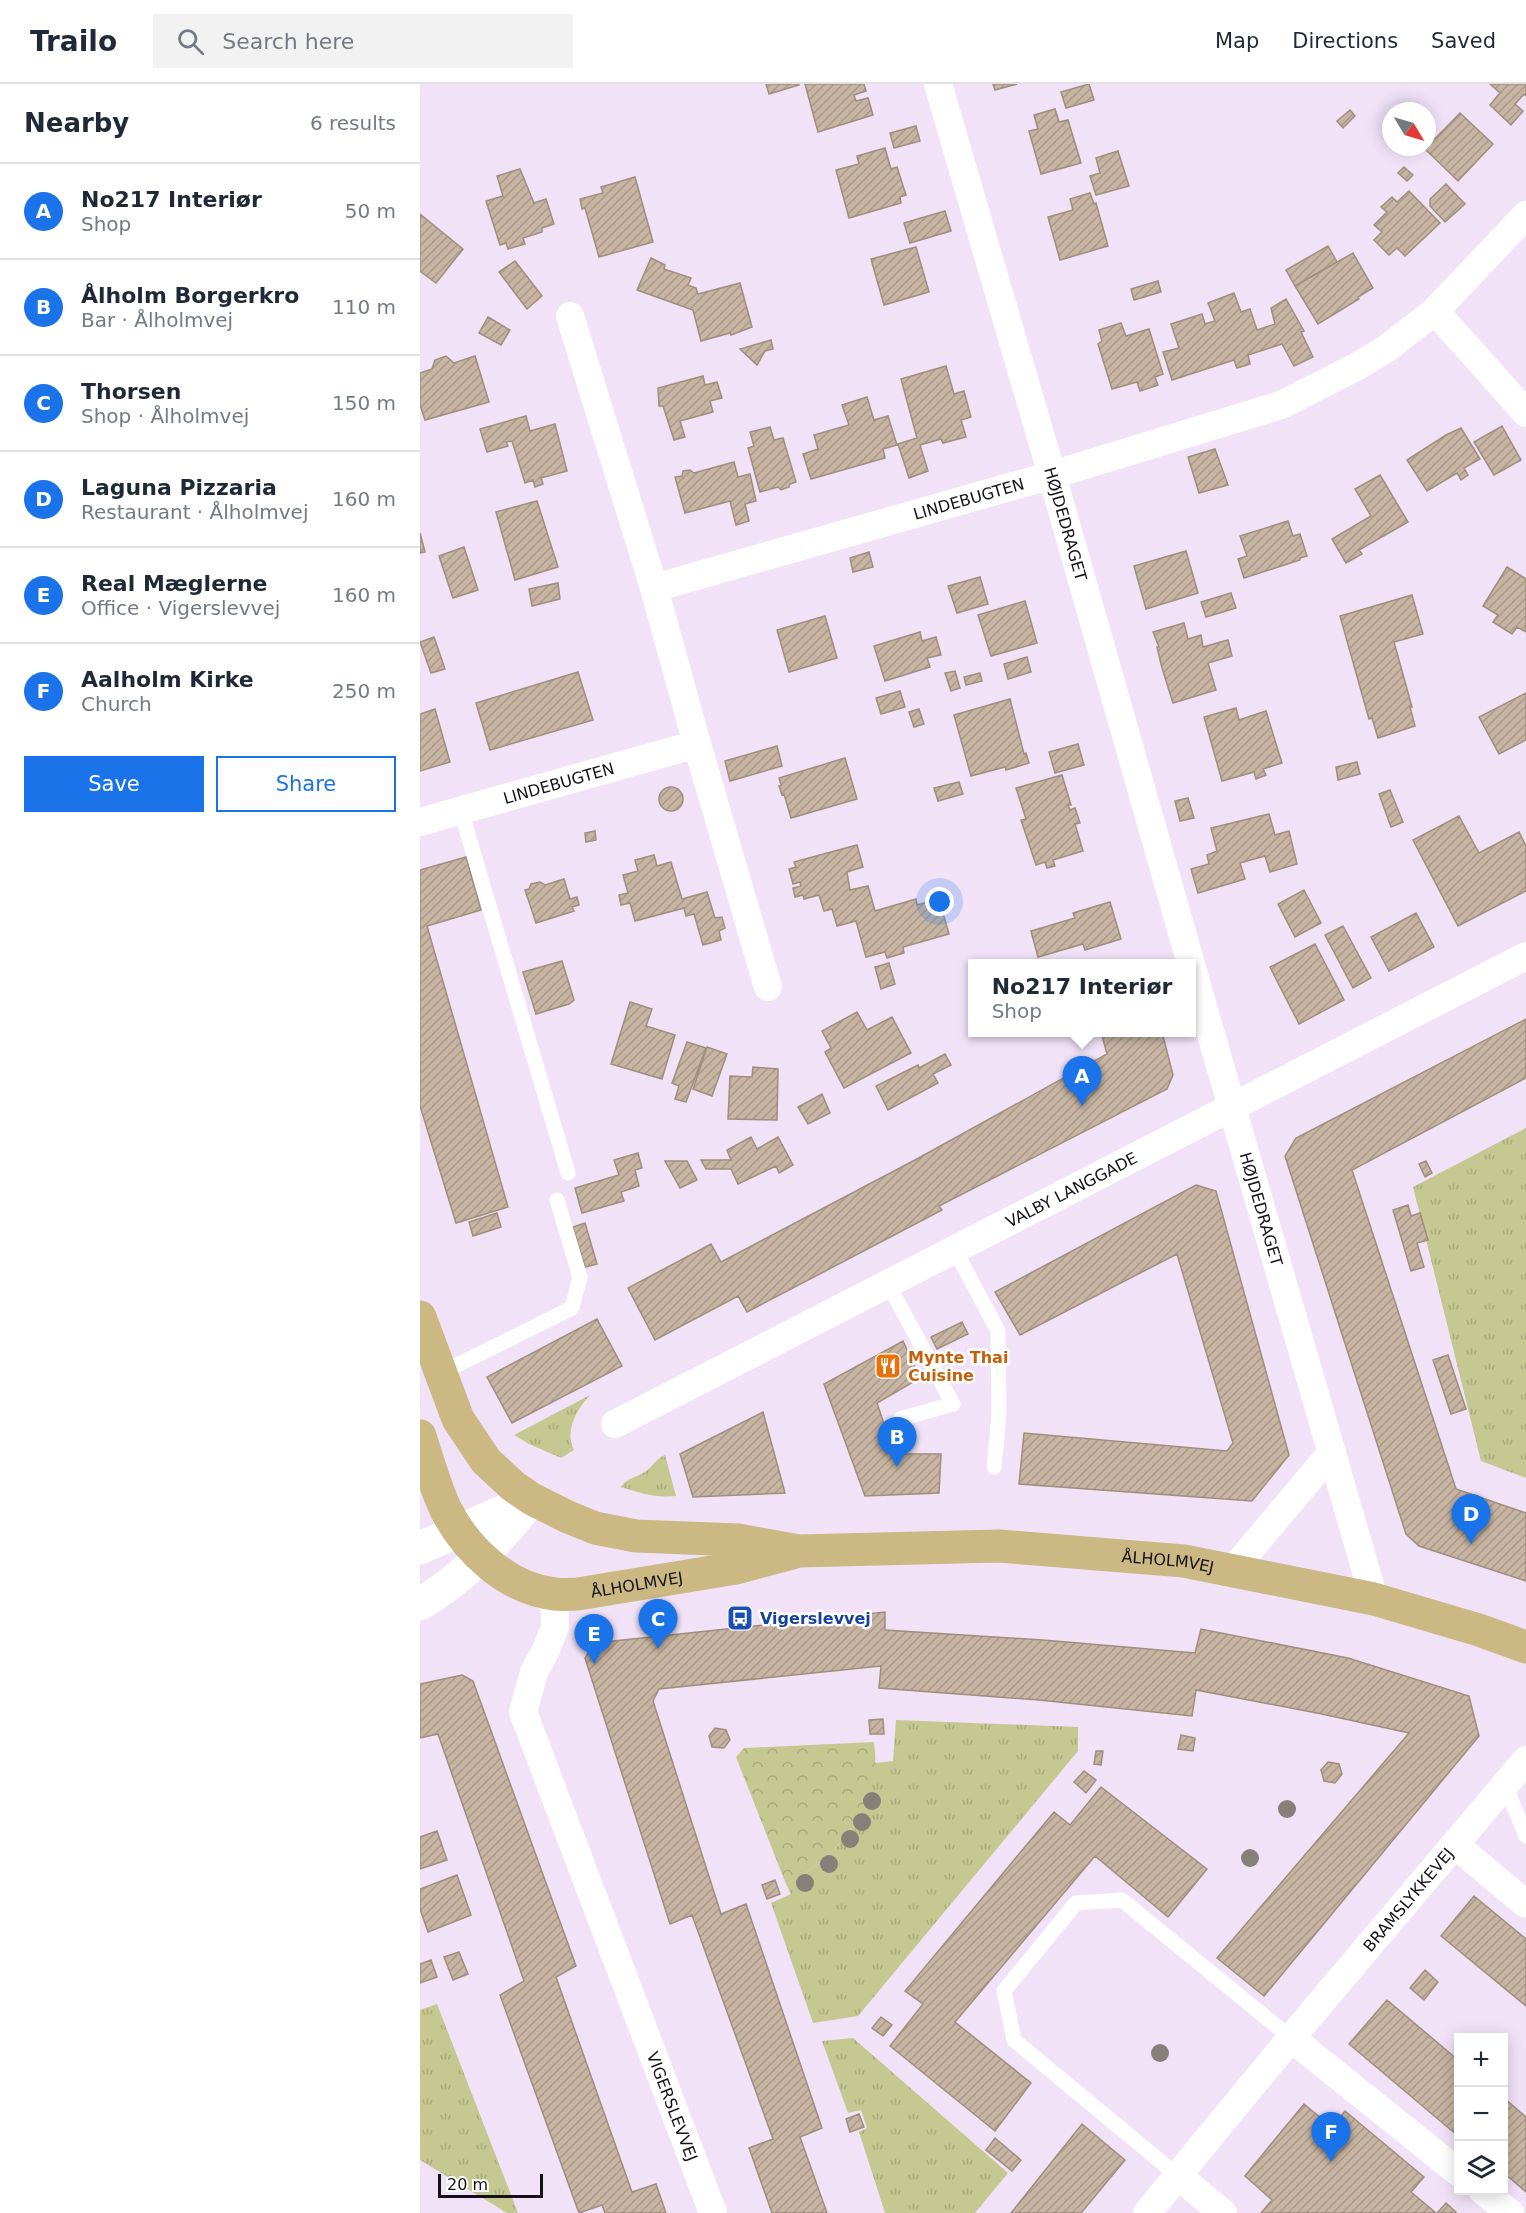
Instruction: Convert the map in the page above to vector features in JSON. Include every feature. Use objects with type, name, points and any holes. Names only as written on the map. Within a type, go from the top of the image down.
[{"type":"main road","points":[[420,1317],[458,1419],[476,1448],[499,1474],[532,1499]]},
{"type":"main road","points":[[420,1436],[441,1498],[460,1533]]},
{"type":"main road","name":"ÅLHOLMVEJ","points":[[532,1499],[571,1519],[595,1528],[636,1536],[738,1540],[799,1551],[999,1546],[1184,1561],[1374,1599],[1479,1630],[1526,1647]]},
{"type":"main road","name":"ÅLHOLMVEJ","points":[[460,1533],[482,1558],[513,1580],[554,1594],[578,1594],[736,1568],[799,1551]]},
{"type":"street","name":"HØJDEDRAGET","points":[[938,84],[1190,959]]},
{"type":"street","name":"LINDEBUGTEN","points":[[654,588],[1052,475],[1281,405],[1342,376],[1386,349],[1435,311],[1526,215]]},
{"type":"street","points":[[1435,311],[1526,413]]},
{"type":"street","points":[[570,316],[654,588],[768,987]]},
{"type":"street","name":"LINDEBUGTEN","points":[[420,822],[697,744]]},
{"type":"street","name":"VALBY LANGGADE","points":[[615,1424],[1526,956]]},
{"type":"street","name":"HØJDEDRAGET","points":[[1196,982],[1374,1599]]},
{"type":"street","points":[[1232,1571],[1332,1452]]},
{"type":"street","points":[[420,1548],[460,1533],[532,1499]]},
{"type":"street","points":[[420,1604],[459,1578],[482,1558],[532,1499]]},
{"type":"street","name":"VIGERSLEVVEJ","points":[[554,1594],[555,1627],[534,1672],[523,1712],[713,2213]]},
{"type":"street","name":"BRAMSLYKKEVEJ","points":[[1147,2213],[1291,2038],[1526,1760]]},
{"type":"street","points":[[1455,1845],[1526,1904]]},
{"type":"street","points":[[1291,2038],[1454,2169]]},
{"type":"street","points":[[1178,2176],[1223,2213]]},
{"type":"street","points":[[1488,2195],[1510,2213]]},
{"type":"lane","points":[[461,811],[568,1173]]},
{"type":"lane","points":[[441,1373],[572,1308],[580,1277],[557,1200]]},
{"type":"lane","points":[[955,1250],[998,1331],[999,1415],[994,1467]]},
{"type":"lane","points":[[888,1284],[953,1404],[900,1419]]},
{"type":"lane","points":[[1505,1785],[1526,1836]]},
{"type":"lane","points":[[1178,2176],[1014,2040],[1004,1991],[1061,1921],[1076,1903],[1122,1900],[1291,2038]]},
{"type":"green space","points":[[1526,1128],[1526,1478],[1481,1461],[1413,1187]]},
{"type":"green space","points":[[590,1395],[573,1421],[570,1435],[574,1450],[561,1458],[514,1435]]},
{"type":"green space","points":[[665,1455],[676,1496],[648,1494],[621,1487],[626,1481],[646,1471]]},
{"type":"green space","points":[[896,1720],[1078,1727],[1078,1751],[858,2016],[813,2023],[771,1903],[791,1894],[786,1884],[815,1867],[849,1832],[865,1802],[875,1763],[893,1761]]},
{"type":"green space","points":[[874,1742],[875,1770],[870,1789],[855,1823],[832,1852],[803,1875],[786,1884],[736,1757],[744,1748]]},
{"type":"green space","points":[[437,2004],[518,2213],[507,2213],[420,2160],[420,2010]]},
{"type":"green space","points":[[853,2038],[1008,2173],[975,2213],[885,2213],[859,2132],[867,2128],[861,2110],[848,2113],[822,2041]]},
{"type":"building","points":[[766,84],[799,84],[799,85],[769,94]]},
{"type":"building","points":[[805,84],[864,84],[866,91],[854,95],[856,101],[868,98],[873,115],[818,132]]},
{"type":"building","points":[[993,84],[1017,84],[995,90]]},
{"type":"building","points":[[1089,84],[1094,100],[1066,108],[1061,92]]},
{"type":"building","points":[[1490,84],[1526,84],[1526,96],[1524,94],[1515,104],[1523,111],[1511,125],[1490,105],[1500,93]]},
{"type":"building","points":[[1055,109],[1059,122],[1068,120],[1081,163],[1041,174],[1029,131],[1038,129],[1034,115]]},
{"type":"building","points":[[1350,110],[1355,116],[1343,128],[1337,121]]},
{"type":"building","points":[[1460,113],[1493,144],[1458,181],[1432,156],[1436,156],[1436,138]]},
{"type":"building","points":[[916,126],[920,141],[894,148],[890,133]]},
{"type":"building","points":[[885,148],[891,169],[897,167],[906,195],[900,197],[901,203],[849,218],[836,170],[859,164],[857,156]]},
{"type":"building","points":[[1118,151],[1129,186],[1096,195],[1090,176],[1100,173],[1096,158]]},
{"type":"building","points":[[1404,167],[1413,175],[1407,181],[1398,173]]},
{"type":"building","points":[[520,169],[534,203],[546,199],[554,224],[542,228],[542,232],[523,238],[525,244],[508,249],[506,243],[500,245],[486,201],[503,196],[497,176]]},
{"type":"building","points":[[635,177],[653,242],[599,257],[585,208],[582,209],[580,199],[603,193],[601,187]]},
{"type":"building","points":[[1446,184],[1465,204],[1445,222],[1430,206],[1430,199]]},
{"type":"building","points":[[1409,191],[1440,223],[1405,256],[1397,248],[1389,255],[1374,240],[1382,232],[1374,225],[1387,212],[1381,207],[1392,197],[1397,202]]},
{"type":"building","points":[[1090,193],[1094,204],[1096,203],[1108,246],[1060,260],[1048,217],[1073,210],[1070,199]]},
{"type":"building","points":[[945,211],[951,231],[910,243],[904,223]]},
{"type":"building","points":[[420,214],[463,249],[436,283],[420,271]]},
{"type":"building","points":[[1328,246],[1337,262],[1295,286],[1286,270]]},
{"type":"building","points":[[916,247],[929,292],[884,305],[871,259]]},
{"type":"building","points":[[1353,253],[1373,288],[1318,324],[1295,286]]},
{"type":"building","points":[[651,258],[665,265],[664,269],[691,278],[688,285],[696,288],[698,294],[740,283],[752,327],[731,335],[730,333],[701,341],[693,310],[637,290]]},
{"type":"building","points":[[515,261],[542,296],[527,309],[499,272]]},
{"type":"building","points":[[1158,281],[1161,292],[1134,300],[1131,289]]},
{"type":"building","points":[[1234,293],[1241,312],[1250,309],[1257,330],[1275,324],[1271,308],[1286,299],[1304,331],[1301,332],[1313,357],[1294,366],[1282,344],[1248,355],[1250,364],[1237,368],[1234,360],[1172,380],[1163,352],[1179,348],[1171,324],[1202,314],[1205,324],[1215,321],[1208,303]]},
{"type":"building","points":[[488,317],[510,330],[501,345],[479,333]]},
{"type":"building","points":[[1121,323],[1126,336],[1149,329],[1163,374],[1155,377],[1158,385],[1140,391],[1137,382],[1112,389],[1098,344],[1102,341],[1099,330]]},
{"type":"building","points":[[771,340],[773,349],[765,351],[757,365],[740,349]]},
{"type":"building","points":[[446,356],[454,363],[475,356],[489,402],[425,420],[420,405],[420,373],[432,369],[435,360]]},
{"type":"building","points":[[946,366],[954,394],[964,391],[971,417],[961,420],[966,437],[943,443],[941,439],[920,445],[928,471],[909,478],[898,444],[917,438],[901,379]]},
{"type":"building","points":[[703,376],[705,385],[717,382],[722,398],[710,401],[713,412],[680,421],[685,437],[674,440],[663,406],[659,406],[658,388]]},
{"type":"building","points":[[867,397],[874,420],[888,416],[897,445],[883,449],[885,458],[811,479],[803,454],[818,449],[814,435],[849,425],[842,405]]},
{"type":"building","points":[[526,416],[530,431],[555,424],[567,471],[541,478],[543,484],[535,487],[533,480],[525,483],[512,441],[506,442],[508,446],[487,452],[480,429]]},
{"type":"building","points":[[1502,426],[1521,460],[1494,475],[1474,442]]},
{"type":"building","points":[[770,427],[774,440],[783,438],[796,482],[781,490],[778,487],[760,492],[748,448],[754,446],[750,432]]},
{"type":"building","points":[[1461,428],[1480,459],[1464,468],[1468,475],[1461,480],[1457,473],[1427,491],[1407,460]]},
{"type":"building","points":[[1215,449],[1228,485],[1199,493],[1188,457]]},
{"type":"building","points":[[734,462],[738,477],[750,474],[756,501],[745,504],[749,521],[736,525],[730,501],[685,513],[675,477],[682,476],[683,471],[690,470],[694,473]]},
{"type":"building","points":[[1380,475],[1408,522],[1359,550],[1362,554],[1346,563],[1332,539],[1371,516],[1355,489]]},
{"type":"building","points":[[537,501],[558,567],[515,580],[496,512]]},
{"type":"building","points":[[1288,521],[1293,536],[1300,534],[1307,556],[1244,578],[1238,559],[1247,556],[1240,536]]},
{"type":"building","points":[[420,533],[425,552],[420,553]]},
{"type":"building","points":[[464,547],[478,590],[453,598],[439,556]]},
{"type":"building","points":[[1186,551],[1198,593],[1146,609],[1134,566]]},
{"type":"building","points":[[869,552],[873,567],[853,572],[850,558]]},
{"type":"building","points":[[1507,567],[1526,579],[1526,632],[1517,627],[1512,634],[1493,622],[1498,615],[1483,606]]},
{"type":"building","points":[[980,577],[988,604],[957,613],[948,586]]},
{"type":"building","points":[[558,583],[560,599],[532,606],[529,589]]},
{"type":"building","points":[[1231,593],[1236,608],[1206,617],[1201,602]]},
{"type":"building","points":[[1412,595],[1423,634],[1394,642],[1415,726],[1378,738],[1372,718],[1369,719],[1340,616]]},
{"type":"building","points":[[1025,601],[1037,643],[991,656],[978,615]]},
{"type":"building","points":[[825,616],[837,658],[789,672],[777,630]]},
{"type":"building","points":[[1184,623],[1188,639],[1201,635],[1203,647],[1228,640],[1232,656],[1208,663],[1216,690],[1173,703],[1153,632]]},
{"type":"building","points":[[920,632],[922,641],[936,637],[941,655],[927,658],[930,667],[885,681],[874,646]]},
{"type":"building","points":[[434,637],[445,669],[431,673],[420,642]]},
{"type":"building","points":[[1027,657],[1031,672],[1008,679],[1004,664]]},
{"type":"building","points":[[955,671],[960,688],[951,691],[945,673]]},
{"type":"building","points":[[578,672],[593,720],[490,750],[476,703]]},
{"type":"building","points":[[980,673],[982,681],[966,685],[964,677]]},
{"type":"building","points":[[900,691],[905,707],[881,714],[876,698]]},
{"type":"building","points":[[1526,693],[1526,740],[1499,754],[1479,717]]},
{"type":"building","points":[[1010,699],[1024,754],[1026,753],[1029,763],[1006,770],[1005,767],[971,776],[954,715]]},
{"type":"building","points":[[1236,708],[1239,720],[1266,711],[1282,763],[1263,769],[1266,775],[1256,779],[1254,772],[1222,781],[1204,717]]},
{"type":"building","points":[[435,709],[450,762],[420,771],[420,714]]},
{"type":"building","points":[[919,709],[924,724],[914,727],[909,712]]},
{"type":"building","points":[[1078,744],[1084,765],[1055,773],[1049,752]]},
{"type":"building","points":[[777,746],[782,766],[730,781],[725,761]]},
{"type":"building","points":[[845,758],[857,799],[791,818],[784,794],[782,795],[779,786],[781,785],[779,778]]},
{"type":"building","points":[[1357,762],[1360,774],[1338,780],[1336,767]]},
{"type":"building","points":[[1062,775],[1071,805],[1068,805],[1070,810],[1075,808],[1080,823],[1075,824],[1083,851],[1053,860],[1055,866],[1047,868],[1045,862],[1036,865],[1021,820],[1026,819],[1016,788]]},
{"type":"building","points":[[959,782],[963,794],[938,801],[934,788]]},
{"type":"building","points":[[666,787],[676,787],[683,794],[683,804],[676,811],[666,811],[659,804],[659,794]]},
{"type":"building","points":[[1390,790],[1403,822],[1391,827],[1379,794]]},
{"type":"building","points":[[1188,798],[1194,818],[1180,821],[1175,801]]},
{"type":"building","points":[[1269,814],[1275,835],[1289,831],[1297,864],[1270,872],[1265,856],[1240,863],[1245,879],[1198,893],[1191,869],[1209,864],[1207,855],[1217,851],[1211,828]]},
{"type":"building","points":[[1459,816],[1479,853],[1519,832],[1526,846],[1526,891],[1458,926],[1413,840]]},
{"type":"building","points":[[595,831],[596,840],[586,842],[585,833]]},
{"type":"building","points":[[857,845],[863,867],[847,872],[850,890],[868,886],[875,911],[916,899],[917,905],[939,899],[949,934],[903,947],[904,953],[887,958],[885,952],[866,957],[856,921],[837,926],[832,909],[824,911],[819,895],[804,899],[803,895],[795,897],[793,888],[801,886],[800,882],[793,884],[789,869],[796,867],[794,862]]},
{"type":"building","points":[[654,855],[657,866],[671,862],[682,899],[707,892],[715,918],[722,917],[725,928],[719,931],[721,940],[703,945],[694,914],[686,916],[684,908],[635,921],[630,903],[621,905],[619,895],[628,893],[623,875],[638,871],[635,860]]},
{"type":"building","points":[[466,857],[481,910],[427,926],[508,1207],[456,1223],[420,1106],[420,870]]},
{"type":"building","points":[[564,879],[570,899],[577,897],[579,905],[572,907],[574,911],[536,923],[525,890],[529,889],[531,884],[540,882],[545,885]]},
{"type":"building","points":[[1304,890],[1321,923],[1295,937],[1278,904]]},
{"type":"building","points":[[1110,902],[1121,939],[1085,950],[1083,944],[1038,957],[1031,931],[1075,918],[1073,913]]},
{"type":"building","points":[[1416,913],[1434,947],[1389,971],[1371,937]]},
{"type":"building","points":[[1343,926],[1371,978],[1353,988],[1325,935]]},
{"type":"building","points":[[1315,944],[1344,1000],[1299,1024],[1270,967]]},
{"type":"building","points":[[562,961],[574,1000],[569,1004],[536,1014],[523,972]]},
{"type":"building","points":[[889,963],[895,984],[881,989],[875,967]]},
{"type":"building","points":[[630,1002],[652,1009],[646,1026],[675,1035],[662,1079],[611,1064]]},
{"type":"building","points":[[857,1012],[867,1030],[892,1017],[911,1053],[844,1088],[825,1052],[831,1048],[822,1031]]},
{"type":"building","points":[[1526,1019],[1526,1078],[1352,1170],[1456,1489],[1526,1513],[1526,1581],[1419,1546],[1406,1534],[1285,1156],[1296,1138]]},
{"type":"building","points":[[1102,1037],[1163,1037],[1173,1075],[1167,1089],[939,1206],[942,1210],[747,1312],[738,1296],[655,1340],[628,1288],[711,1244],[721,1262],[915,1160],[1107,1054]]},
{"type":"building","points":[[687,1042],[706,1048],[686,1102],[675,1099],[679,1086],[672,1083]]},
{"type":"building","points":[[707,1047],[727,1054],[712,1096],[693,1089]]},
{"type":"building","points":[[945,1054],[951,1065],[933,1074],[938,1083],[888,1110],[876,1086]]},
{"type":"building","points":[[753,1067],[778,1069],[777,1120],[728,1119],[730,1076],[752,1077]]},
{"type":"building","points":[[822,1094],[830,1113],[808,1124],[798,1107]]},
{"type":"building","points":[[751,1137],[757,1149],[778,1137],[793,1165],[779,1173],[776,1166],[738,1184],[731,1169],[706,1169],[701,1160],[731,1160],[727,1150]]},
{"type":"building","points":[[638,1153],[642,1168],[635,1170],[639,1186],[621,1192],[624,1201],[582,1213],[575,1188],[619,1175],[614,1160]]},
{"type":"building","points":[[665,1161],[687,1161],[697,1180],[680,1188]]},
{"type":"building","points":[[1426,1161],[1432,1173],[1425,1177],[1419,1164]]},
{"type":"building","points":[[1196,1185],[1216,1191],[1289,1455],[1252,1501],[1019,1484],[1024,1433],[1227,1451],[1233,1443],[1177,1254],[1020,1335],[995,1292]]},
{"type":"building","points":[[1408,1205],[1411,1216],[1420,1213],[1428,1240],[1417,1243],[1424,1267],[1411,1271],[1393,1210]]},
{"type":"building","points":[[497,1213],[501,1227],[473,1236],[469,1222]]},
{"type":"building","points":[[585,1223],[597,1264],[585,1267],[573,1227]]},
{"type":"building","points":[[597,1319],[622,1366],[512,1423],[487,1377]]},
{"type":"building","points":[[962,1322],[968,1334],[937,1349],[931,1337]]},
{"type":"building","points":[[903,1341],[920,1378],[877,1403],[894,1454],[941,1454],[939,1493],[865,1496],[824,1384]]},
{"type":"building","points":[[1448,1355],[1466,1409],[1451,1414],[1433,1360]]},
{"type":"building","points":[[763,1412],[785,1493],[693,1497],[680,1454]]},
{"type":"building","points":[[885,1612],[885,1630],[1195,1653],[1201,1629],[1348,1658],[1469,1696],[1479,1736],[1264,1996],[1217,1958],[1409,1733],[1196,1690],[1192,1716],[1039,1700],[879,1688],[881,1666],[659,1689],[653,1701],[721,1914],[746,1904],[822,2128],[800,2137],[827,2213],[772,2213],[749,2148],[773,2139],[692,1915],[670,1924],[585,1658],[595,1643]]},
{"type":"building","points":[[462,1675],[473,1681],[576,1966],[556,1977],[632,2192],[656,2184],[666,2213],[605,2213],[602,2205],[579,2213],[500,1995],[524,1981],[438,1734],[420,1738],[420,1684]]},
{"type":"building","points":[[883,1719],[884,1734],[870,1734],[869,1720]]},
{"type":"building","points":[[715,1728],[726,1730],[730,1740],[724,1748],[712,1747],[709,1736]]},
{"type":"building","points":[[1181,1735],[1195,1738],[1193,1751],[1178,1749]]},
{"type":"building","points":[[1096,1751],[1103,1751],[1101,1765],[1094,1764]]},
{"type":"building","points":[[1328,1762],[1339,1764],[1342,1774],[1335,1783],[1324,1781],[1321,1770]]},
{"type":"building","points":[[1084,1771],[1096,1780],[1086,1793],[1074,1782]]},
{"type":"building","points":[[1101,1787],[1207,1869],[1168,1917],[1095,1856],[955,2022],[1031,2083],[995,2131],[890,2046],[923,2004],[905,1991],[1054,1812],[1070,1825]]},
{"type":"building","points":[[437,1831],[447,1860],[420,1869],[420,1837]]},
{"type":"building","points":[[457,1875],[471,1915],[428,1932],[420,1909],[420,1889]]},
{"type":"building","points":[[775,1880],[780,1894],[767,1899],[762,1885]]},
{"type":"building","points":[[1474,1896],[1526,1939],[1526,2006],[1441,1936]]},
{"type":"building","points":[[459,1952],[468,1974],[453,1980],[444,1957]]},
{"type":"building","points":[[431,1960],[437,1977],[420,1983],[420,1964]]},
{"type":"building","points":[[1425,1970],[1438,1982],[1424,2000],[1410,1988]]},
{"type":"building","points":[[1387,2000],[1454,2057],[1454,2133],[1349,2044]]},
{"type":"building","points":[[881,2017],[892,2025],[883,2036],[872,2028]]},
{"type":"building","points":[[1508,2101],[1526,2117],[1526,2192],[1508,2176]]},
{"type":"building","points":[[1304,2104],[1332,2127],[1345,2111],[1424,2177],[1411,2192],[1436,2213],[1261,2213],[1272,2200],[1245,2176]]},
{"type":"building","points":[[859,2114],[864,2127],[850,2132],[846,2119]]},
{"type":"building","points":[[1082,2124],[1125,2160],[1081,2213],[1011,2213]]},
{"type":"building","points":[[995,2138],[1021,2160],[1012,2171],[986,2150]]},
{"type":"building","points":[[1446,2203],[1456,2212],[1437,2213]]},
{"type":"place","name":"No217 Interiør","points":[[1082,1106]]},
{"type":"place","name":"Mynte Thai Cuisine","points":[[888,1366]]},
{"type":"place","name":"Ålholm Borgerkro","points":[[897,1467]]},
{"type":"place","name":"Laguna Pizzaria","points":[[1471,1544]]},
{"type":"place","name":"Vigerslevvej","points":[[740,1618]]},
{"type":"place","name":"Thorsen","points":[[658,1649]]},
{"type":"place","name":"Real Mæglerne","points":[[594,1664]]},
{"type":"place","name":"Aalholm Kirke","points":[[1331,2162]]}]
